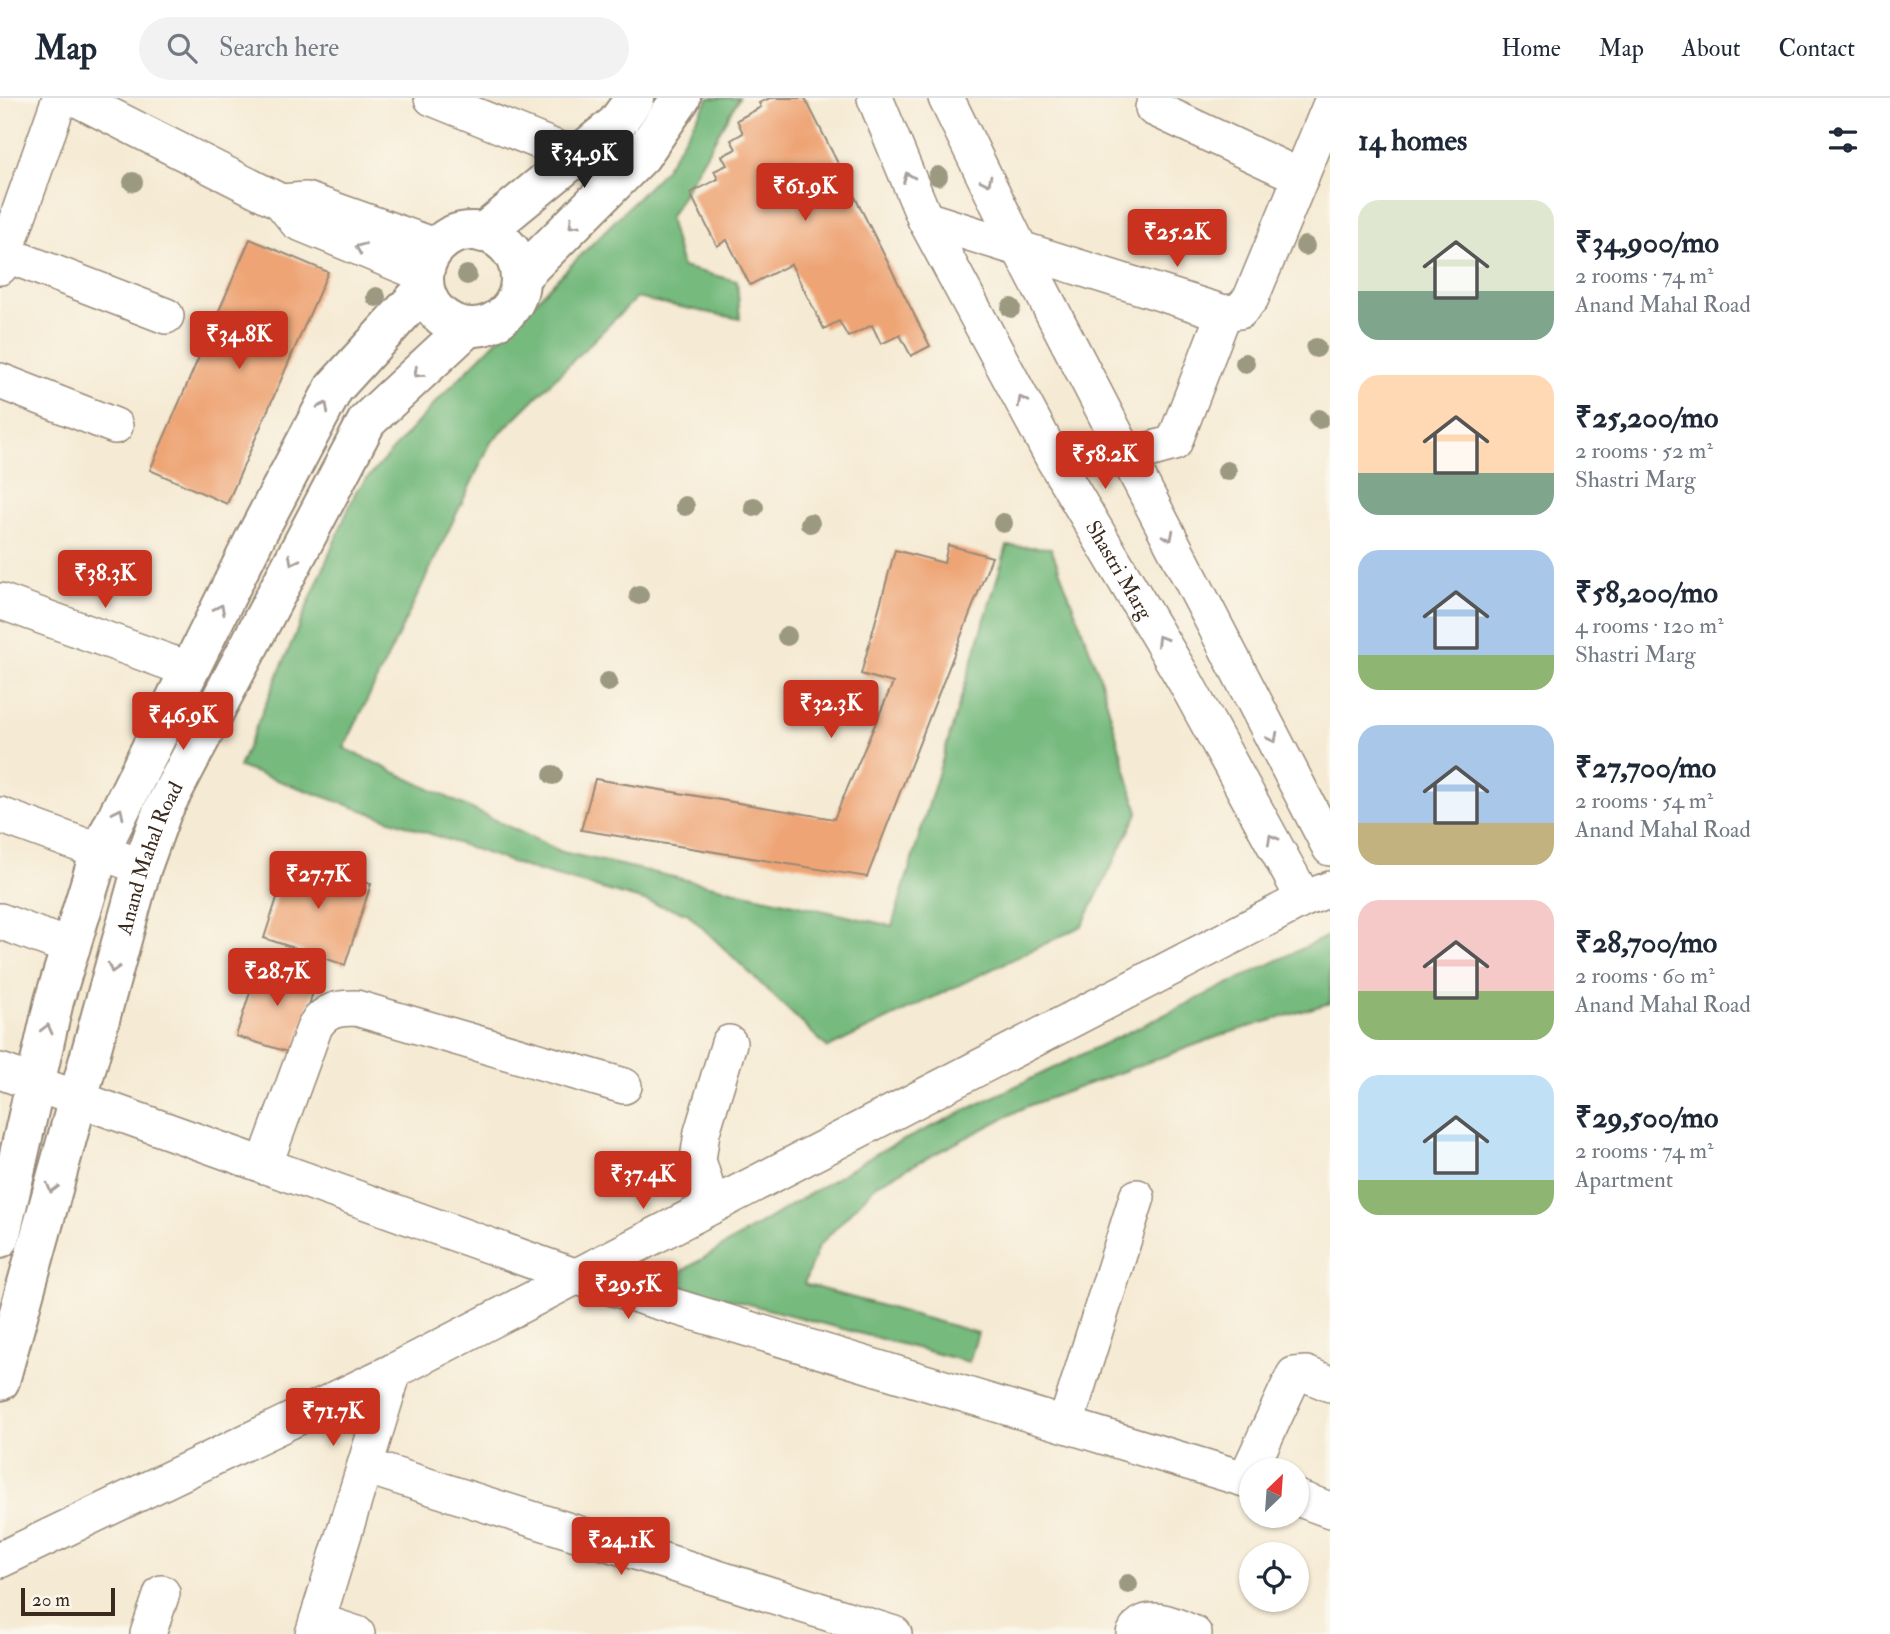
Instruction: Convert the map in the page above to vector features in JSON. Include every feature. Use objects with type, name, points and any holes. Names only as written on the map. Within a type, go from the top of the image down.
[{"type":"main road","points":[[483,233],[616,124],[635,98]]},
{"type":"main road","points":[[520,278],[640,156],[681,98]]},
{"type":"main road","points":[[467,232],[483,233],[497,239],[509,250],[517,263],[520,278],[517,295],[510,308],[498,319],[484,326],[468,327],[439,314],[427,270],[452,236],[467,232]]},
{"type":"main road","name":"Anand Mahal Road","points":[[0,1238],[16,1077],[54,1001],[100,851],[334,388],[427,270]]},
{"type":"main road","name":"Anand Mahal Road","points":[[0,1381],[142,867],[162,812],[367,421],[468,327]]},
{"type":"street","points":[[60,98],[2,261],[166,316]]},
{"type":"street","points":[[75,98],[281,202],[297,222],[427,270]]},
{"type":"street","points":[[432,98],[578,156]]},
{"type":"street","name":"Shastri Marg","points":[[875,98],[925,219],[1053,458],[1185,681],[1317,894]]},
{"type":"street","points":[[946,98],[1020,249],[1330,848]]},
{"type":"street","points":[[925,219],[1224,313],[1240,311],[1251,298],[1330,106]]},
{"type":"street","points":[[1153,108],[1301,177]]},
{"type":"street","points":[[1127,456],[1174,443],[1224,313]]},
{"type":"street","points":[[0,381],[114,426]]},
{"type":"street","points":[[0,601],[190,670]]},
{"type":"street","points":[[0,815],[142,867]]},
{"type":"street","points":[[0,1560],[394,1371],[1317,894]]},
{"type":"street","points":[[0,921],[72,948]]},
{"type":"street","points":[[264,1166],[315,1026],[323,1015],[337,1008],[356,1008],[624,1086]]},
{"type":"street","points":[[712,1206],[698,1160],[702,1132],[729,1043]]},
{"type":"street","points":[[16,1077],[577,1277],[1239,1476]]},
{"type":"street","points":[[1066,1423],[1137,1197]]},
{"type":"street","points":[[357,1634],[315,1628],[394,1371]]},
{"type":"street","points":[[1257,1458],[1288,1381],[1294,1375],[1306,1374],[1330,1384]]},
{"type":"street","points":[[314,1409],[369,1451],[894,1634]]},
{"type":"street","points":[[1309,1502],[1330,1510]]},
{"type":"street","points":[[148,1634],[162,1593]]},
{"type":"street","points":[[1134,1634],[1136,1628],[1147,1621],[1168,1622],[1194,1634]]},
{"type":"green space","points":[[709,98],[739,98],[669,218],[682,267],[737,281],[740,319],[636,298],[491,442],[344,748],[562,852],[892,926],[1007,546],[1051,548],[1099,674],[1138,813],[1082,926],[828,1048],[687,913],[528,868],[239,767],[356,491],[434,404],[663,172]]},
{"type":"green space","points":[[1330,935],[1330,1003],[1225,1034],[1025,1107],[877,1184],[818,1247],[804,1284],[978,1333],[969,1362],[664,1282],[879,1152]]},
{"type":"building","points":[[770,98],[805,98],[930,346],[911,356],[900,335],[881,344],[872,325],[848,337],[839,321],[824,329],[791,264],[750,285],[727,240],[717,246],[690,193],[718,179],[714,171],[727,165],[722,156],[736,149],[731,140],[743,133],[737,120],[761,107],[759,103]]},
{"type":"building","points":[[250,239],[328,272],[227,504],[150,470]]},
{"type":"building","points":[[948,545],[992,557],[867,877],[581,830],[595,779],[834,819],[893,683],[861,674],[895,550],[944,563]]},
{"type":"building","points":[[290,858],[371,884],[345,965],[264,938]]},
{"type":"building","points":[[260,961],[317,979],[294,1054],[236,1036]]}]
